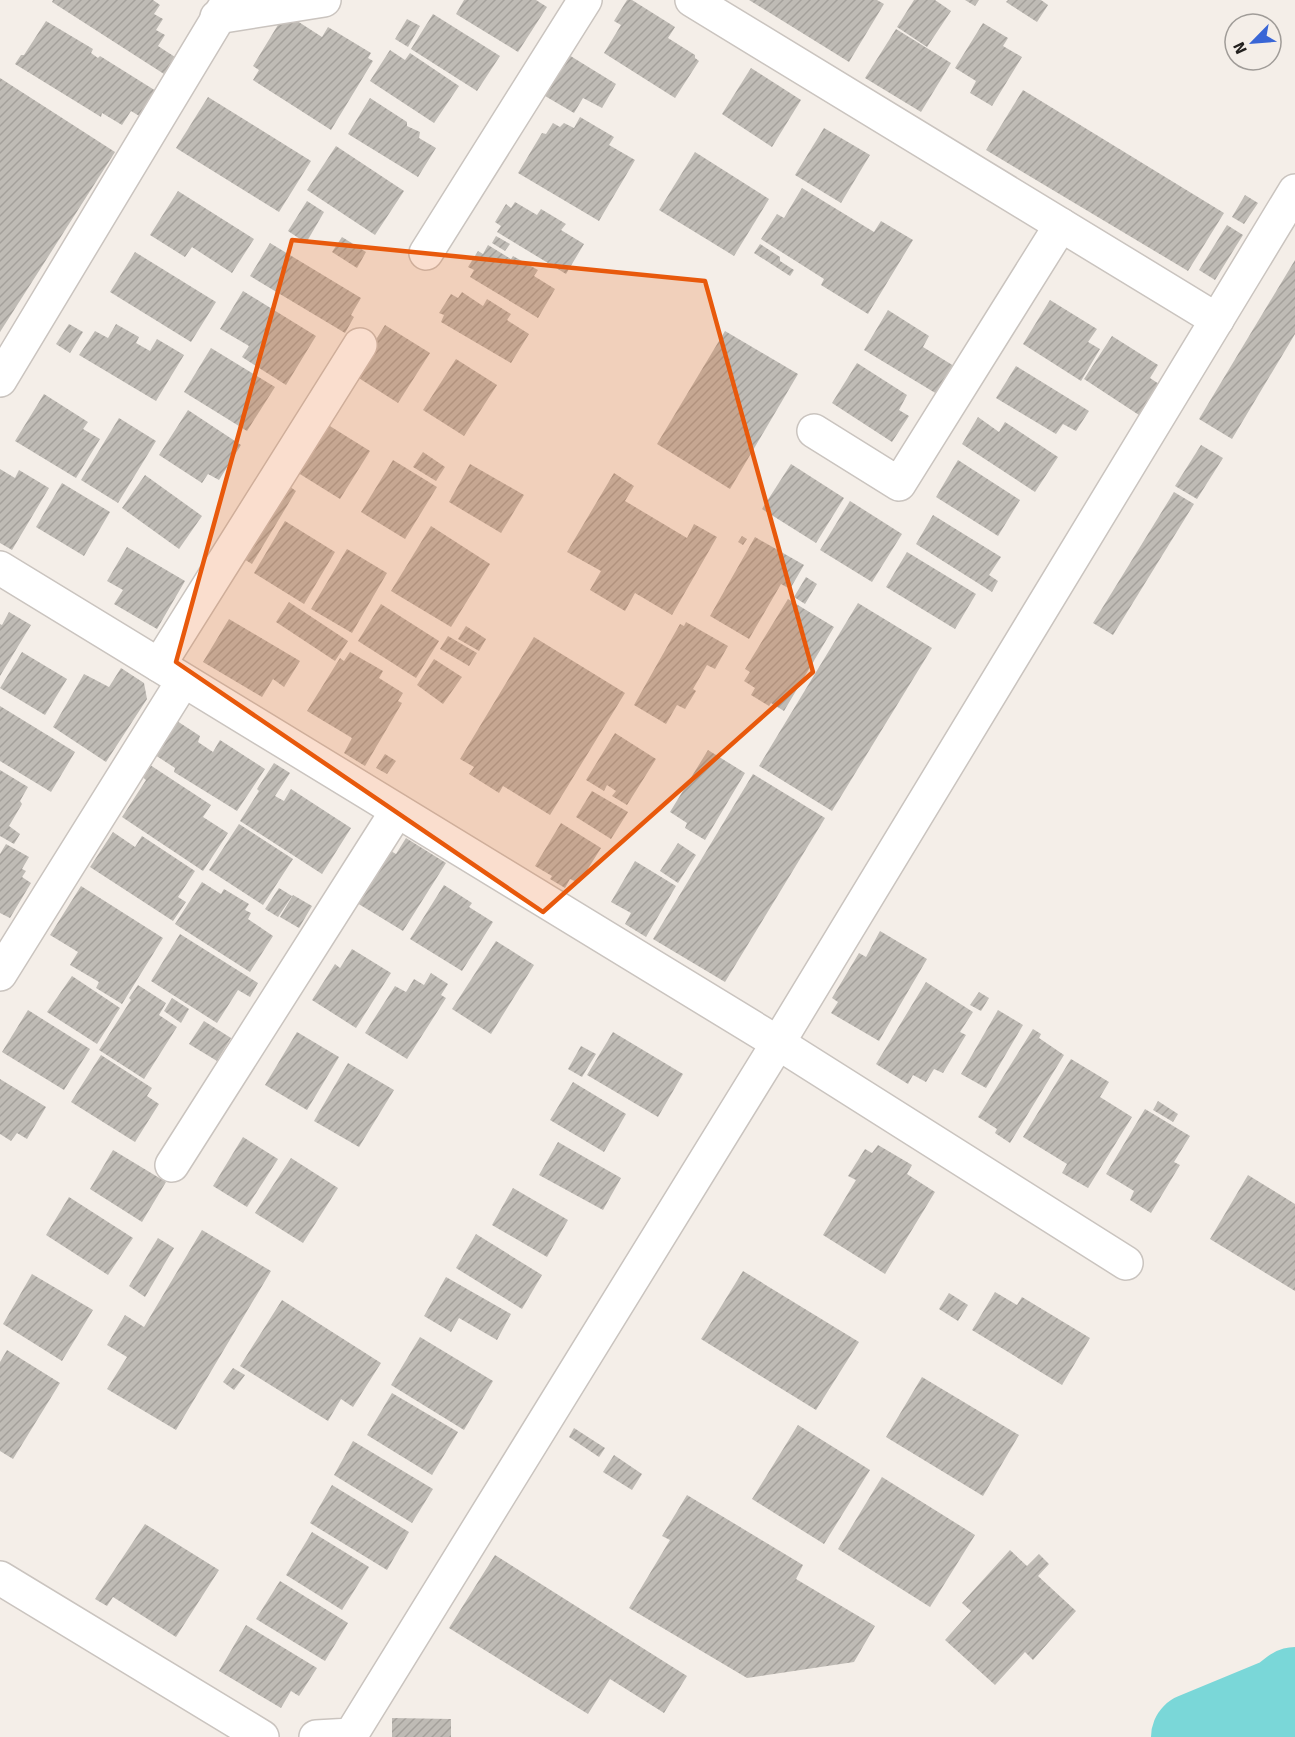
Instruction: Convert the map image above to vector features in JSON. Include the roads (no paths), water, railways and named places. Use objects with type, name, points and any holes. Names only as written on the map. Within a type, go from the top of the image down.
[{"type":"street","points":[[0,380],[223,9],[324,0]]},
{"type":"street","points":[[426,253],[585,0]]},
{"type":"street","points":[[692,0],[1217,320]]},
{"type":"street","points":[[316,1737],[351,1735],[778,1043],[1295,191]]},
{"type":"street","points":[[814,431],[899,484],[1060,225]]},
{"type":"street","points":[[0,974],[360,345]]},
{"type":"street","points":[[0,568],[778,1043],[1126,1263]]},
{"type":"street","points":[[172,1165],[397,811]]},
{"type":"street","points":[[0,1578],[262,1737]]},
{"type":"waterway","points":[[1195,1737],[1282,1701],[1295,1691]]}]
